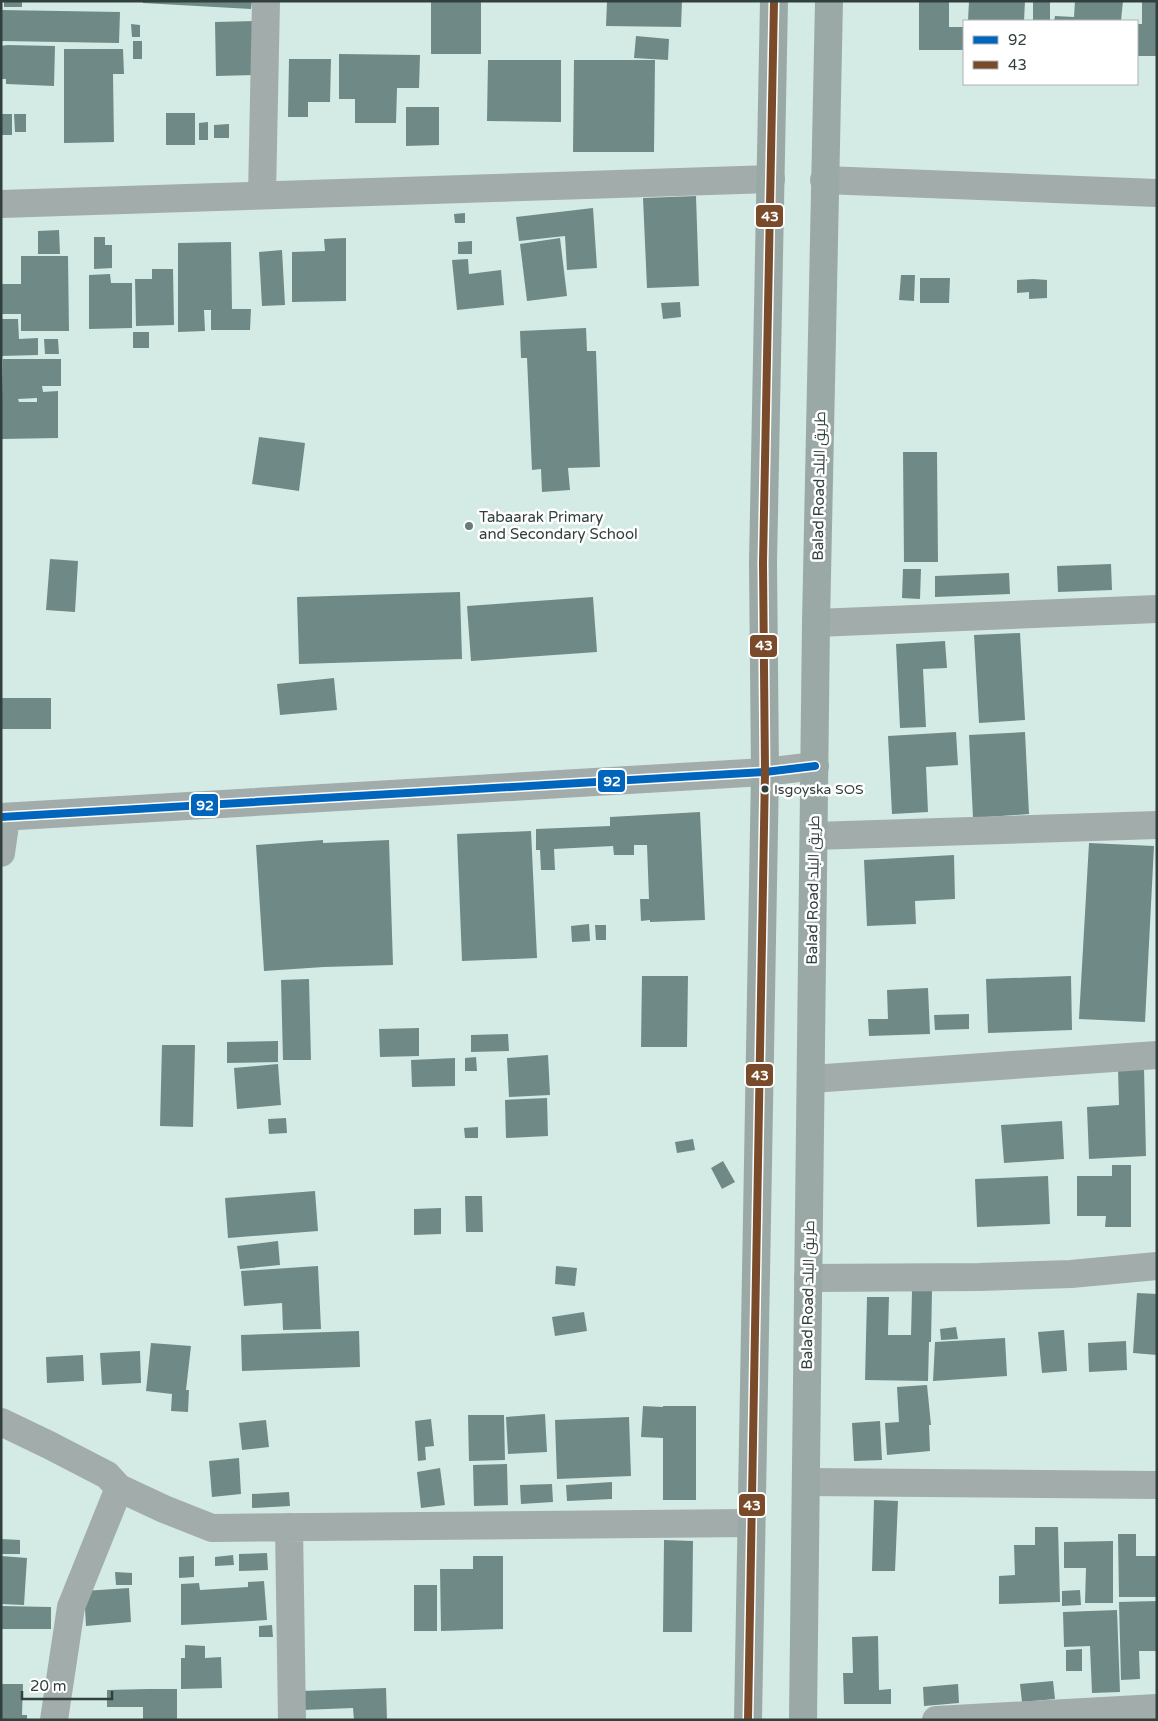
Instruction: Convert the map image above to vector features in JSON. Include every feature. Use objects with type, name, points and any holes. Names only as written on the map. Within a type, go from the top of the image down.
[{"type":"highway","points":[[748,1720],[765,772],[763,563],[774,1]]},
{"type":"highway","name":"Balad Road طريق البلد","points":[[803,1720],[816,623],[829,1]]},
{"type":"street","points":[[262,195],[266,1]]},
{"type":"street","points":[[1,204],[771,179]]},
{"type":"street","points":[[824,180],[1157,193]]},
{"type":"street","points":[[816,623],[1157,609]]},
{"type":"street","points":[[1,853],[3,818],[765,772],[815,766]]},
{"type":"street","points":[[814,836],[1157,825]]},
{"type":"street","points":[[811,1079],[1157,1055]]},
{"type":"street","points":[[808,1278],[979,1277],[1062,1274],[1157,1266]]},
{"type":"street","points":[[1,1422],[107,1475],[119,1488],[164,1509],[212,1528],[751,1523]]},
{"type":"street","points":[[806,1482],[1157,1485]]},
{"type":"street","points":[[54,1720],[71,1607],[119,1488]]},
{"type":"street","points":[[289,1527],[292,1720]]},
{"type":"street","points":[[936,1720],[1157,1708]]},
{"type":"building","points":[[4,1],[22,1],[22,7],[4,7]]},
{"type":"building","points":[[143,1],[252,1],[251,9],[143,3]]},
{"type":"building","points":[[431,1],[481,1],[481,54],[431,54]]},
{"type":"building","points":[[607,1],[682,1],[681,27],[606,26]]},
{"type":"building","points":[[919,1],[949,1],[949,27],[963,27],[963,50],[919,50]]},
{"type":"building","points":[[969,1],[1025,1],[1024,20],[968,20]]},
{"type":"building","points":[[1033,1],[1050,1],[1050,20],[1033,20]]},
{"type":"building","points":[[1075,1],[1123,1],[1121,20],[1054,20],[1055,16],[1074,17]]},
{"type":"building","points":[[1142,1],[1157,1],[1157,56],[1138,56],[1138,24],[1142,24]]},
{"type":"building","points":[[1,10],[120,12],[119,43],[1,41]]},
{"type":"building","points":[[256,21],[257,75],[216,76],[215,22]]},
{"type":"building","points":[[131,24],[140,25],[140,37],[132,37]]},
{"type":"building","points":[[636,36],[669,39],[668,60],[634,58]]},
{"type":"building","points":[[133,41],[142,41],[142,59],[133,59]]},
{"type":"building","points":[[1,46],[55,46],[54,86],[6,84],[6,79],[1,79]]},
{"type":"building","points":[[64,49],[123,49],[124,74],[113,74],[114,142],[64,143]]},
{"type":"building","points":[[339,54],[420,55],[419,88],[397,88],[396,123],[355,123],[355,99],[339,99]]},
{"type":"building","points":[[289,59],[331,59],[330,102],[308,102],[308,117],[288,117]]},
{"type":"building","points":[[488,60],[561,60],[561,122],[487,121]]},
{"type":"building","points":[[574,60],[655,60],[654,152],[573,152]]},
{"type":"building","points":[[406,107],[439,107],[439,145],[406,146]]},
{"type":"building","points":[[166,113],[195,113],[195,145],[166,145]]},
{"type":"building","points":[[1,114],[12,114],[12,135],[1,135]]},
{"type":"building","points":[[14,114],[26,114],[26,132],[15,132]]},
{"type":"building","points":[[208,122],[208,140],[199,140],[199,123]]},
{"type":"building","points":[[229,124],[229,138],[214,138],[214,125]]},
{"type":"building","points":[[696,196],[699,286],[647,288],[643,198]]},
{"type":"building","points":[[593,208],[597,268],[567,270],[565,236],[519,241],[516,217]]},
{"type":"building","points":[[465,213],[465,223],[455,223],[454,214]]},
{"type":"building","points":[[59,230],[60,254],[38,254],[38,231]]},
{"type":"building","points":[[94,237],[105,237],[105,245],[112,245],[112,268],[94,269]]},
{"type":"building","points":[[346,238],[346,301],[292,302],[292,252],[325,251],[324,239]]},
{"type":"building","points":[[560,238],[567,296],[527,301],[520,244]]},
{"type":"building","points":[[472,241],[472,254],[458,254],[458,242]]},
{"type":"building","points":[[231,242],[232,309],[251,309],[250,330],[211,330],[211,310],[204,310],[205,331],[178,332],[178,243]]},
{"type":"building","points":[[282,250],[285,305],[262,306],[259,252]]},
{"type":"building","points":[[21,256],[68,256],[69,331],[21,331],[21,314],[1,314],[1,284],[21,284]]},
{"type":"building","points":[[468,259],[469,274],[501,270],[504,305],[457,310],[452,260]]},
{"type":"building","points":[[152,269],[173,269],[174,325],[136,326],[135,279],[152,279]]},
{"type":"building","points":[[110,274],[111,283],[132,283],[132,328],[89,329],[89,275]]},
{"type":"building","points":[[901,275],[915,275],[914,301],[899,300]]},
{"type":"building","points":[[920,278],[950,278],[949,303],[920,303]]},
{"type":"building","points":[[1017,280],[1047,280],[1047,298],[1029,299],[1029,292],[1017,293]]},
{"type":"building","points":[[680,302],[681,317],[663,319],[661,303]]},
{"type":"building","points":[[1,319],[18,319],[19,339],[38,338],[38,355],[1,356]]},
{"type":"building","points":[[586,328],[587,351],[596,351],[600,467],[568,468],[570,490],[542,492],[541,469],[532,470],[527,358],[521,358],[520,331]]},
{"type":"building","points":[[133,332],[149,332],[149,348],[133,348]]},
{"type":"building","points":[[44,339],[58,339],[59,354],[45,354]]},
{"type":"building","points":[[3,359],[61,359],[61,386],[42,386],[43,392],[58,391],[58,438],[1,439]],"holes":[[[37,398],[37,402],[19,402],[18,399]]]},
{"type":"building","points":[[259,437],[305,443],[299,491],[252,484]]},
{"type":"building","points":[[903,452],[937,452],[938,562],[904,562]]},
{"type":"building","points":[[50,559],[78,561],[75,612],[46,610]]},
{"type":"building","points":[[1111,564],[1112,590],[1058,592],[1057,566]]},
{"type":"building","points":[[903,569],[921,569],[920,599],[902,598]]},
{"type":"building","points":[[1009,573],[1010,594],[935,597],[935,576]]},
{"type":"building","points":[[460,592],[462,659],[299,664],[297,597]]},
{"type":"building","points":[[593,597],[597,652],[471,661],[467,606]]},
{"type":"building","points":[[1020,633],[1025,720],[979,723],[974,635]]},
{"type":"building","points":[[945,641],[947,668],[923,669],[926,727],[900,728],[896,644]]},
{"type":"building","points":[[334,678],[337,710],[280,715],[277,684]]},
{"type":"building","points":[[1,698],[51,698],[51,729],[1,729]]},
{"type":"building","points":[[956,732],[958,765],[926,767],[928,812],[892,814],[888,736]]},
{"type":"building","points":[[1025,732],[1029,814],[973,818],[969,735]]},
{"type":"building","points":[[700,812],[705,920],[641,921],[640,899],[649,899],[647,845],[634,845],[634,855],[614,855],[613,846],[554,849],[555,870],[541,870],[540,850],[536,850],[536,829],[610,826],[610,817]]},
{"type":"building","points":[[531,831],[537,958],[462,961],[457,834]]},
{"type":"building","points":[[323,840],[323,843],[389,840],[393,965],[264,971],[256,845]]},
{"type":"building","points":[[1089,843],[1154,846],[1145,1022],[1079,1019]]},
{"type":"building","points":[[954,855],[955,899],[915,901],[916,924],[867,926],[864,860]]},
{"type":"building","points":[[589,924],[590,941],[572,942],[571,926]]},
{"type":"building","points":[[595,925],[606,925],[606,940],[596,940]]},
{"type":"building","points":[[642,976],[688,976],[687,1047],[641,1047]]},
{"type":"building","points":[[1071,976],[1072,1030],[988,1033],[986,979]]},
{"type":"building","points":[[309,979],[311,1060],[283,1060],[281,980]]},
{"type":"building","points":[[928,988],[930,1034],[869,1036],[868,1019],[888,1019],[887,990]]},
{"type":"building","points":[[969,1014],[969,1029],[935,1030],[934,1015]]},
{"type":"building","points":[[419,1028],[419,1056],[380,1057],[379,1029]]},
{"type":"building","points":[[508,1034],[509,1051],[471,1052],[471,1035]]},
{"type":"building","points":[[278,1041],[278,1062],[227,1063],[227,1042]]},
{"type":"building","points":[[162,1045],[195,1045],[193,1127],[160,1126]]},
{"type":"building","points":[[548,1055],[550,1095],[509,1097],[507,1058]]},
{"type":"building","points":[[476,1057],[477,1071],[465,1071],[465,1058]]},
{"type":"building","points":[[455,1058],[455,1086],[412,1087],[411,1060]]},
{"type":"building","points":[[278,1064],[281,1105],[237,1109],[234,1068]]},
{"type":"building","points":[[1144,1068],[1146,1156],[1089,1159],[1087,1107],[1119,1105],[1118,1069]]},
{"type":"building","points":[[547,1098],[548,1136],[506,1138],[505,1100]]},
{"type":"building","points":[[286,1118],[287,1133],[269,1134],[268,1119]]},
{"type":"building","points":[[1062,1121],[1064,1159],[1004,1163],[1001,1125]]},
{"type":"building","points":[[478,1127],[478,1138],[465,1138],[464,1128]]},
{"type":"building","points":[[693,1139],[695,1150],[677,1153],[675,1142]]},
{"type":"building","points":[[723,1161],[735,1182],[722,1189],[711,1168]]},
{"type":"building","points":[[1112,1165],[1131,1165],[1131,1227],[1105,1227],[1106,1216],[1077,1216],[1077,1176],[1112,1176]]},
{"type":"building","points":[[1048,1176],[1050,1224],[977,1227],[975,1179]]},
{"type":"building","points":[[315,1191],[318,1231],[228,1238],[225,1198]]},
{"type":"building","points":[[465,1196],[482,1196],[483,1232],[466,1232]]},
{"type":"building","points":[[441,1208],[441,1234],[414,1235],[414,1209]]},
{"type":"building","points":[[278,1241],[280,1265],[240,1269],[237,1246]]},
{"type":"building","points":[[318,1266],[321,1329],[283,1330],[282,1303],[244,1306],[241,1271]]},
{"type":"building","points":[[556,1266],[577,1268],[575,1286],[555,1284]]},
{"type":"building","points":[[912,1291],[932,1291],[928,1381],[865,1380],[867,1297],[889,1297],[888,1335],[911,1335]]},
{"type":"building","points":[[1137,1293],[1157,1294],[1157,1355],[1133,1353]]},
{"type":"building","points":[[584,1312],[587,1331],[555,1336],[552,1317]]},
{"type":"building","points":[[956,1327],[958,1339],[941,1340],[940,1329]]},
{"type":"building","points":[[1064,1330],[1067,1371],[1042,1373],[1038,1332]]},
{"type":"building","points":[[359,1331],[360,1367],[242,1371],[241,1335]]},
{"type":"building","points":[[1005,1338],[1007,1376],[933,1381],[935,1342]]},
{"type":"building","points":[[1126,1341],[1127,1370],[1089,1372],[1088,1343]]},
{"type":"building","points":[[151,1343],[191,1346],[186,1390],[189,1390],[188,1412],[171,1411],[172,1394],[146,1391]]},
{"type":"building","points":[[140,1351],[141,1383],[102,1385],[100,1353]]},
{"type":"building","points":[[83,1355],[84,1381],[47,1383],[46,1357]]},
{"type":"building","points":[[927,1385],[931,1425],[929,1425],[930,1451],[887,1455],[885,1423],[899,1422],[897,1387]]},
{"type":"building","points":[[643,1406],[696,1406],[696,1500],[663,1500],[663,1438],[641,1437]]},
{"type":"building","points":[[545,1414],[547,1452],[508,1454],[506,1417]]},
{"type":"building","points":[[468,1415],[504,1415],[505,1460],[469,1461]]},
{"type":"building","points":[[629,1417],[631,1476],[557,1479],[555,1420]]},
{"type":"building","points":[[431,1419],[434,1446],[425,1447],[426,1460],[418,1461],[415,1421]]},
{"type":"building","points":[[266,1420],[269,1447],[242,1450],[239,1423]]},
{"type":"building","points":[[880,1421],[882,1460],[854,1461],[852,1423]]},
{"type":"building","points":[[239,1458],[241,1494],[212,1497],[209,1461]]},
{"type":"building","points":[[507,1464],[508,1505],[474,1506],[473,1465]]},
{"type":"building","points":[[440,1468],[445,1505],[421,1508],[417,1472]]},
{"type":"building","points":[[612,1482],[612,1499],[567,1501],[566,1485]]},
{"type":"building","points":[[552,1484],[553,1502],[521,1504],[520,1485]]},
{"type":"building","points":[[289,1492],[290,1506],[252,1508],[252,1494]]},
{"type":"building","points":[[874,1500],[898,1501],[895,1571],[872,1571]]},
{"type":"building","points":[[1035,1527],[1058,1527],[1060,1602],[999,1604],[999,1576],[1015,1575],[1014,1545],[1035,1545]]},
{"type":"building","points":[[1118,1534],[1136,1534],[1136,1556],[1157,1556],[1157,1597],[1119,1597]]},
{"type":"building","points":[[1,1539],[20,1540],[20,1554],[1,1554]]},
{"type":"building","points":[[664,1540],[693,1541],[692,1632],[663,1632]]},
{"type":"building","points":[[1113,1541],[1113,1603],[1085,1603],[1086,1568],[1064,1568],[1064,1542]]},
{"type":"building","points":[[267,1553],[268,1570],[239,1571],[239,1554]]},
{"type":"building","points":[[233,1555],[234,1565],[215,1566],[215,1557]]},
{"type":"building","points":[[1,1556],[27,1558],[24,1605],[1,1604]]},
{"type":"building","points":[[194,1556],[194,1577],[179,1578],[179,1557]]},
{"type":"building","points":[[473,1556],[503,1556],[503,1629],[441,1631],[440,1569],[473,1569]]},
{"type":"building","points":[[115,1572],[132,1573],[132,1585],[116,1585]]},
{"type":"building","points":[[264,1581],[267,1620],[181,1625],[181,1584],[199,1583],[200,1590],[248,1587],[248,1582]]},
{"type":"building","points":[[414,1585],[437,1585],[437,1631],[414,1631]]},
{"type":"building","points":[[129,1588],[131,1622],[86,1626],[84,1591]]},
{"type":"building","points":[[1080,1590],[1081,1605],[1062,1606],[1062,1591]]},
{"type":"building","points":[[1157,1601],[1157,1651],[1139,1651],[1140,1679],[1121,1680],[1119,1602]]},
{"type":"building","points":[[1,1606],[51,1607],[51,1629],[1,1629]]},
{"type":"building","points":[[1117,1610],[1120,1692],[1092,1693],[1090,1646],[1064,1647],[1063,1612]]},
{"type":"building","points":[[272,1625],[273,1637],[259,1637],[259,1626]]},
{"type":"building","points":[[878,1636],[879,1690],[891,1689],[891,1704],[844,1704],[843,1673],[853,1673],[852,1637]]},
{"type":"building","points":[[185,1645],[205,1646],[205,1658],[221,1657],[222,1688],[181,1689],[181,1658],[185,1658]]},
{"type":"building","points":[[1082,1649],[1082,1671],[1066,1671],[1066,1650]]},
{"type":"building","points":[[1053,1681],[1055,1699],[1022,1702],[1020,1684]]},
{"type":"building","points":[[1,1684],[23,1684],[22,1715],[27,1715],[27,1720],[1,1720]]},
{"type":"building","points":[[958,1684],[959,1703],[924,1706],[923,1687]]},
{"type":"building","points":[[386,1688],[387,1720],[354,1720],[353,1708],[302,1710],[301,1691]]},
{"type":"building","points":[[177,1689],[177,1720],[143,1720],[143,1707],[107,1707],[107,1690]]},
{"type":"transit line","name":"43","points":[[748,1720],[765,772],[763,563],[774,1]]},
{"type":"transit line","name":"92","points":[[1,817],[765,772],[815,766]]},
{"type":"place","name":"Tabaarak Primary and Secondary School","points":[[469,526]]},
{"type":"place","name":"Isgoyska SOS","points":[[765,789]]}]
